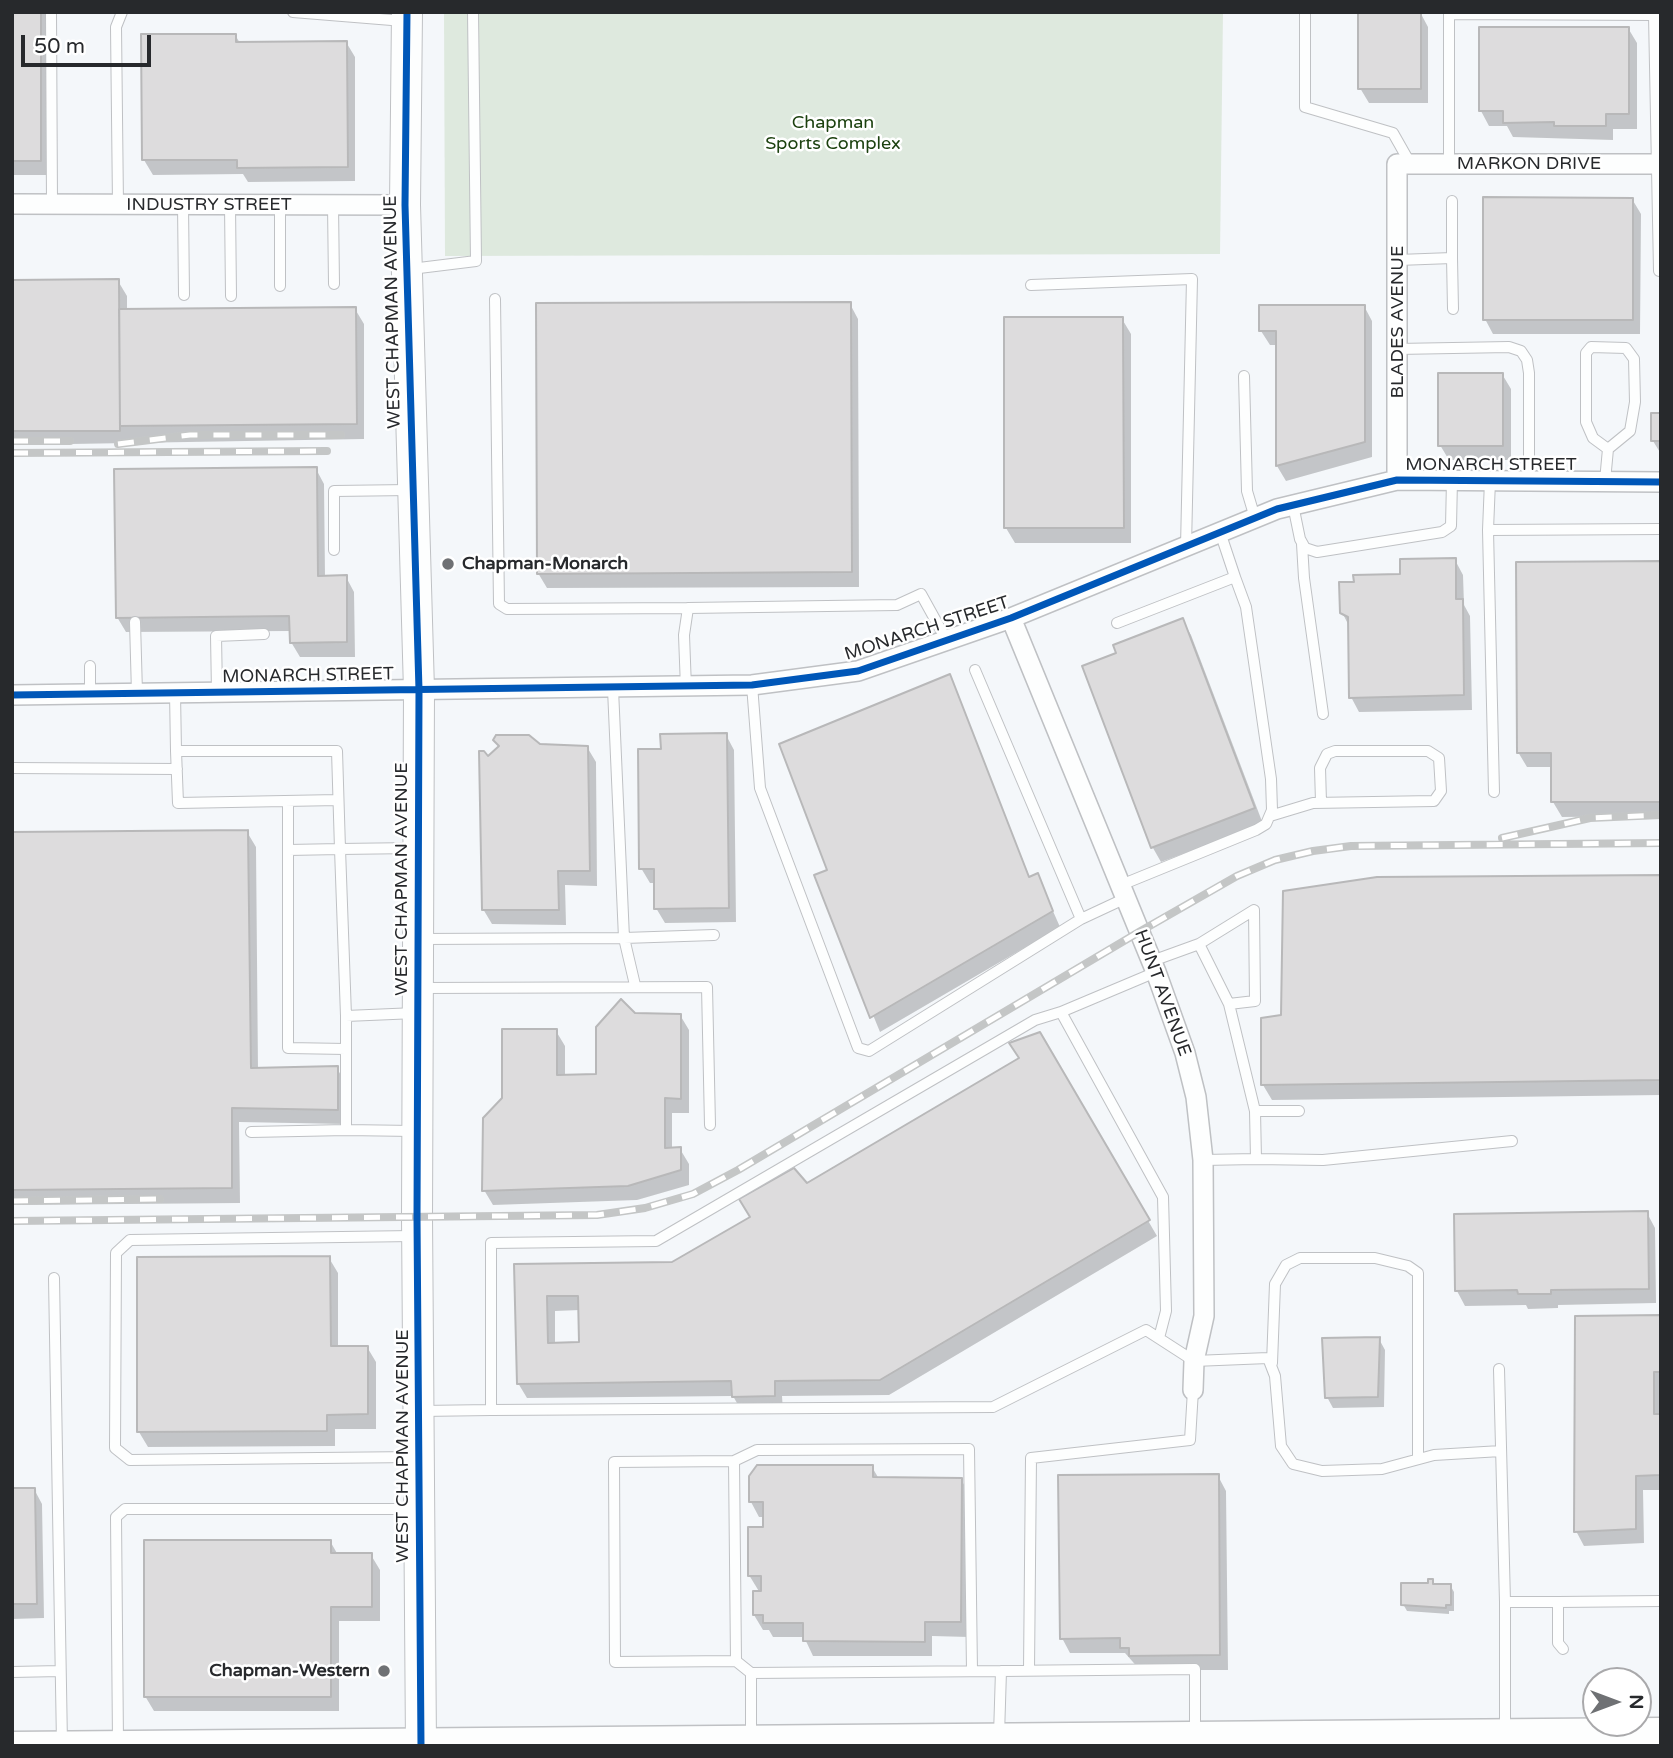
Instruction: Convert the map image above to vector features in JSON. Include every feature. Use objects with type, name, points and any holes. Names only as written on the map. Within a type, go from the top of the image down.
[{"type":"main road","name":"WEST CHAPMAN AVENUE","points":[[407,17],[405,205],[419,690],[417,1236],[421,1744]]},
{"type":"street","name":"MARKON DRIVE","points":[[1403,164],[1659,164]]},
{"type":"street","name":"BLADES AVENUE","points":[[1397,480],[1398,260],[1403,164]]},
{"type":"street","name":"INDUSTRY STREET","points":[[12,204],[405,205]]},
{"type":"street","name":"MONARCH STREET","points":[[12,695],[686,689],[752,685],[858,671],[1011,618],[1255,518],[1293,505],[1397,480],[1661,482]]},
{"type":"street","name":"HUNT AVENUE","points":[[1011,618],[1154,967],[1185,1053],[1196,1097],[1203,1160],[1204,1315],[1194,1361],[1193,1390]]},
{"type":"street","points":[[12,1745],[1096,1740],[1195,1734],[1228,1740],[1457,1739],[1505,1731],[1601,1739],[1661,1731]]},
{"type":"lane","points":[[51,12],[52,204]]},
{"type":"lane","points":[[118,205],[116,27],[122,12]]},
{"type":"lane","points":[[293,12],[407,17]]},
{"type":"lane","points":[[407,269],[476,261],[473,12]]},
{"type":"lane","points":[[1305,12],[1305,107],[1392,133],[1403,164]]},
{"type":"lane","points":[[1448,164],[1449,14],[1654,15],[1659,271]]},
{"type":"lane","points":[[1452,201],[1452,309]]},
{"type":"lane","points":[[183,205],[184,295]]},
{"type":"lane","points":[[230,205],[231,296]]},
{"type":"lane","points":[[280,205],[280,286]]},
{"type":"lane","points":[[333,205],[334,284]]},
{"type":"lane","points":[[1398,260],[1452,258]]},
{"type":"lane","points":[[1031,285],[1192,279],[1186,546]]},
{"type":"lane","points":[[495,299],[499,604],[507,609],[897,605],[921,594],[947,641]]},
{"type":"lane","points":[[1397,349],[1509,347],[1521,351],[1527,360],[1529,373],[1529,481]]},
{"type":"lane","points":[[1605,481],[1608,449],[1630,431],[1634,359],[1626,348],[1591,347],[1586,353],[1586,422],[1593,438],[1608,449]]},
{"type":"lane","points":[[1244,376],[1247,491],[1255,518]]},
{"type":"lane","points":[[1302,543],[1317,552],[1442,532],[1451,526],[1452,480]]},
{"type":"lane","points":[[1490,481],[1488,530],[1494,792]]},
{"type":"lane","points":[[334,550],[334,491],[413,490]]},
{"type":"lane","points":[[1293,505],[1302,543],[1304,579],[1323,714]]},
{"type":"lane","points":[[1488,530],[1661,529]]},
{"type":"lane","points":[[752,685],[760,788],[858,1048],[869,1051],[1123,891],[1266,824],[1272,810],[1271,779],[1248,621],[1220,532]]},
{"type":"lane","points":[[1117,623],[1235,577]]},
{"type":"lane","points":[[686,689],[684,635],[688,608]]},
{"type":"lane","points":[[135,622],[137,694]]},
{"type":"lane","points":[[217,692],[216,636],[264,634]]},
{"type":"lane","points":[[90,666],[90,694]]},
{"type":"lane","points":[[975,670],[1081,919]]},
{"type":"lane","points":[[613,689],[624,938],[635,985]]},
{"type":"lane","points":[[175,693],[178,803],[338,800]]},
{"type":"lane","points":[[176,751],[337,751],[346,1016],[346,1130]]},
{"type":"lane","points":[[1270,816],[1321,802],[1434,801],[1441,791],[1439,758],[1428,751],[1327,754],[1320,768],[1321,802]]},
{"type":"lane","points":[[12,768],[177,769]]},
{"type":"lane","points":[[288,801],[288,1048],[346,1049]]},
{"type":"lane","points":[[288,850],[418,848]]},
{"type":"lane","points":[[491,1410],[491,1243],[656,1241],[1035,1020],[1061,1012],[1154,967],[1199,944],[1254,910],[1255,1001],[1229,1004]]},
{"type":"lane","points":[[418,939],[714,935]]},
{"type":"lane","points":[[1199,944],[1229,1004],[1255,1111],[1256,1159]]},
{"type":"lane","points":[[346,1016],[418,1001],[635,985],[707,987],[710,1125]]},
{"type":"lane","points":[[1061,1012],[1163,1197],[1166,1311],[1159,1338]]},
{"type":"lane","points":[[1255,1111],[1299,1111]]},
{"type":"lane","points":[[251,1132],[417,1131]]},
{"type":"lane","points":[[1203,1160],[1323,1160],[1512,1141]]},
{"type":"lane","points":[[417,1236],[130,1240],[116,1253],[115,1448],[130,1460],[419,1457]]},
{"type":"lane","points":[[1418,1459],[1418,1273],[1408,1266],[1375,1258],[1300,1258],[1286,1265],[1275,1284],[1272,1363],[1280,1446],[1293,1464],[1322,1471],[1370,1469],[1402,1465],[1434,1455],[1501,1451]]},
{"type":"lane","points":[[54,1278],[62,1745]]},
{"type":"lane","points":[[418,1411],[993,1407],[1146,1330],[1194,1361],[1265,1357],[1272,1363]]},
{"type":"lane","points":[[1499,1370],[1505,1602],[1505,1731]]},
{"type":"lane","points":[[1029,1670],[1031,1458],[1190,1440],[1193,1390]]},
{"type":"lane","points":[[972,1671],[969,1449],[757,1450],[734,1461],[614,1462],[615,1662],[736,1661],[751,1673],[1195,1669],[1195,1734]]},
{"type":"lane","points":[[734,1461],[736,1661]]},
{"type":"lane","points":[[135,1745],[116,1517],[125,1508],[419,1509]]},
{"type":"lane","points":[[1505,1602],[1661,1601]]},
{"type":"lane","points":[[1558,1602],[1558,1643],[1563,1649]]},
{"type":"lane","points":[[12,1672],[60,1671]]},
{"type":"lane","points":[[988,1739],[1000,1671]]},
{"type":"lane","points":[[751,1673],[763,1741]]},
{"type":"green space","name":"Chapman Sports Complex","points":[[444,12],[1223,12],[1220,254],[445,256]]},
{"type":"building","points":[[12,12],[41,12],[41,161],[12,161]]},
{"type":"building","points":[[1358,12],[1421,12],[1421,89],[1358,89]]},
{"type":"building","points":[[1479,27],[1629,27],[1629,114],[1606,114],[1606,126],[1554,126],[1554,122],[1503,123],[1503,111],[1479,111]]},
{"type":"building","points":[[141,34],[236,34],[236,42],[347,41],[348,167],[237,168],[237,160],[142,160]]},
{"type":"building","points":[[1483,197],[1633,198],[1633,320],[1483,320]]},
{"type":"building","points":[[119,279],[120,431],[12,431],[12,280]]},
{"type":"building","points":[[851,302],[852,572],[537,574],[536,303]]},
{"type":"building","points":[[1259,305],[1365,305],[1365,442],[1276,466],[1276,331],[1259,331]]},
{"type":"building","points":[[356,307],[357,424],[120,426],[119,309]]},
{"type":"building","points":[[1004,317],[1123,317],[1124,528],[1004,528]]},
{"type":"building","points":[[1438,373],[1503,373],[1503,446],[1438,446]]},
{"type":"building","points":[[1651,413],[1661,413],[1661,441],[1651,441]]},
{"type":"building","points":[[317,467],[318,576],[347,575],[347,642],[290,643],[289,616],[116,618],[114,469]]},
{"type":"building","points":[[1456,558],[1456,599],[1463,599],[1464,695],[1349,698],[1348,617],[1340,613],[1339,582],[1354,582],[1353,575],[1400,574],[1400,559]]},
{"type":"building","points":[[1661,561],[1661,802],[1551,802],[1551,753],[1517,753],[1516,562]]},
{"type":"building","points":[[1183,618],[1255,808],[1151,848],[1082,666],[1116,653],[1113,645]]},
{"type":"building","points":[[950,674],[1029,877],[1038,873],[1053,911],[870,1018],[814,875],[827,870],[779,744]]},
{"type":"building","points":[[727,733],[729,908],[654,909],[654,869],[639,869],[638,749],[661,749],[660,734]]},
{"type":"building","points":[[496,735],[529,735],[540,744],[588,746],[590,871],[558,871],[559,910],[482,910],[479,751],[484,751],[488,756],[499,746],[493,740]]},
{"type":"building","points":[[248,830],[251,1068],[338,1066],[338,1110],[232,1108],[232,1188],[12,1190],[12,832]]},
{"type":"building","points":[[1661,875],[1661,1080],[1261,1085],[1261,1018],[1281,1015],[1283,891],[1377,877]]},
{"type":"building","points":[[621,999],[635,1013],[681,1014],[681,1099],[665,1098],[665,1148],[681,1147],[681,1170],[628,1186],[482,1191],[483,1118],[502,1098],[502,1029],[557,1029],[557,1075],[596,1074],[596,1027]]},
{"type":"building","points":[[1040,1032],[1150,1220],[880,1380],[775,1381],[775,1396],[732,1397],[731,1381],[517,1384],[514,1264],[672,1262],[750,1217],[739,1199],[794,1168],[807,1183],[1019,1058],[1009,1043]],"holes":[[[547,1296],[578,1296],[579,1342],[548,1343]]]},
{"type":"building","points":[[1648,1211],[1649,1289],[1551,1290],[1551,1294],[1518,1294],[1517,1290],[1455,1291],[1454,1214]]},
{"type":"building","points":[[330,1256],[331,1346],[368,1346],[368,1414],[327,1415],[327,1431],[137,1432],[137,1257]]},
{"type":"building","points":[[1661,1315],[1661,1372],[1654,1372],[1654,1414],[1661,1414],[1661,1475],[1636,1476],[1636,1529],[1574,1532],[1575,1316]]},
{"type":"building","points":[[1380,1337],[1378,1397],[1325,1398],[1322,1338]]},
{"type":"building","points":[[757,1465],[873,1465],[873,1477],[962,1478],[961,1622],[925,1622],[925,1642],[803,1641],[803,1623],[763,1623],[763,1615],[753,1615],[753,1591],[761,1591],[761,1576],[748,1576],[748,1527],[763,1527],[763,1502],[749,1502],[749,1476]]},
{"type":"building","points":[[1219,1474],[1220,1655],[1129,1656],[1129,1648],[1120,1648],[1120,1638],[1060,1639],[1058,1475]]},
{"type":"building","points":[[12,1488],[35,1488],[37,1604],[12,1604]]},
{"type":"building","points":[[144,1540],[331,1540],[331,1553],[372,1553],[372,1607],[331,1607],[331,1697],[144,1697]]},
{"type":"building","points":[[1428,1579],[1433,1579],[1433,1584],[1451,1584],[1451,1605],[1446,1605],[1446,1608],[1401,1605],[1401,1583],[1428,1583]]},
{"type":"railway","points":[[118,444],[190,435],[341,435]]},
{"type":"railway","points":[[12,441],[70,441]]},
{"type":"railway","points":[[12,453],[327,451]]},
{"type":"railway","points":[[1502,838],[1590,818],[1661,815]]},
{"type":"railway","points":[[12,1221],[597,1215],[645,1208],[693,1194],[738,1170],[1139,932],[1237,876],[1275,860],[1351,846],[1661,843]]},
{"type":"railway","points":[[12,1201],[160,1199]]},
{"type":"cycle path","points":[[407,12],[405,205],[419,690],[417,1217],[421,1746]]},
{"type":"cycle path","points":[[12,695],[752,685],[858,671],[1011,618],[1277,509],[1397,480],[1661,482]]},
{"type":"place","name":"Chapman-Monarch","points":[[448,564]]},
{"type":"place","name":"Chapman-Western","points":[[384,1671]]}]
